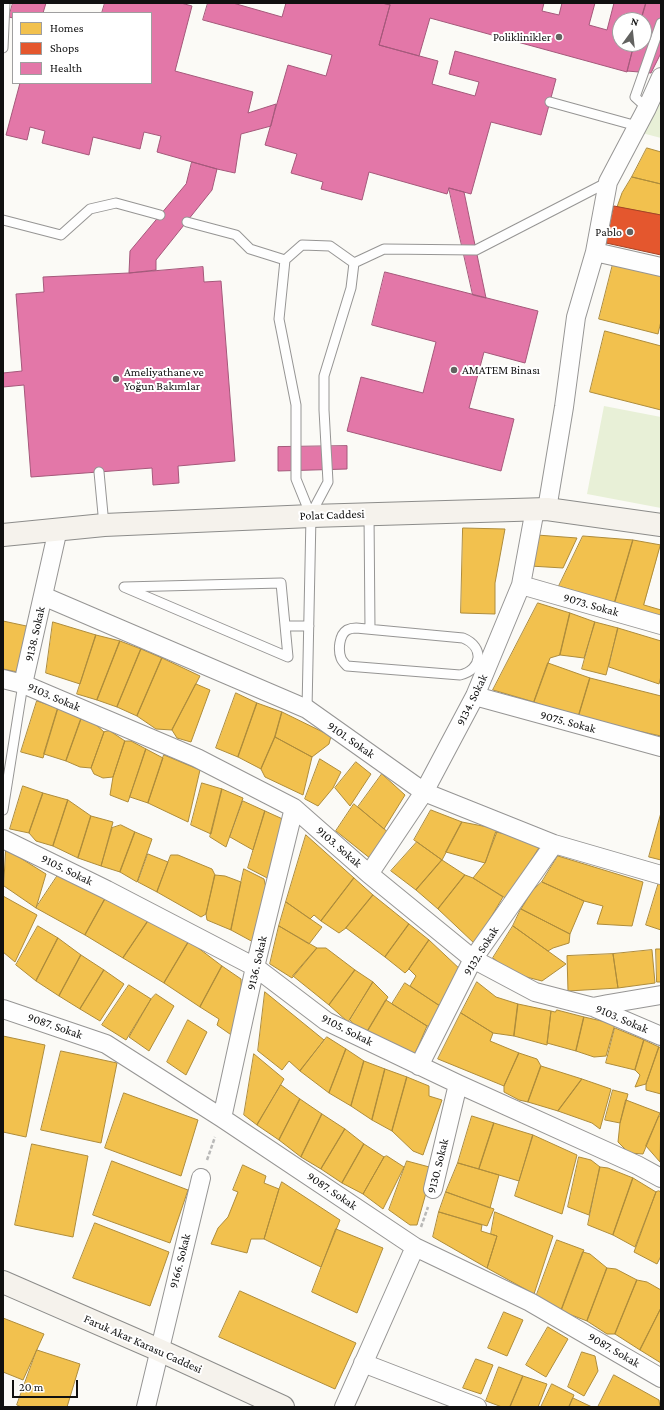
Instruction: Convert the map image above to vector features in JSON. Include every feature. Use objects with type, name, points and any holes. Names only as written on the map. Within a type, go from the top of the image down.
[{"type":"main road","name":"Polat Caddesi","points":[[3,535],[104,525],[311,516],[541,509],[661,525]]},
{"type":"main road","name":"Faruk Akar Karasu Caddesi","points":[[3,1282],[159,1350],[283,1407]]},
{"type":"street","name":"9134. Sokak","points":[[370,874],[424,792],[475,696],[521,585],[541,509],[564,407],[576,317],[595,252],[608,182],[661,78]]},
{"type":"street","points":[[595,252],[661,267]]},
{"type":"street","name":"9138. Sokak","points":[[24,684],[58,529]]},
{"type":"street","name":"9073. Sokak","points":[[521,585],[661,625]]},
{"type":"street","name":"9101. Sokak","points":[[43,596],[307,709],[424,792],[554,844],[661,875]]},
{"type":"street","name":"9103. Sokak","points":[[3,679],[24,684],[197,758],[294,808],[473,960],[535,992],[593,1007],[661,1036]]},
{"type":"street","name":"9075. Sokak","points":[[475,696],[661,747]]},
{"type":"street","name":"9136. Sokak","points":[[222,1118],[255,967],[294,808]]},
{"type":"street","name":"9105. Sokak","points":[[3,839],[107,890],[255,967],[326,1021],[419,1066],[637,1165],[661,1178]]},
{"type":"street","name":"9132. Sokak","points":[[419,1066],[473,960],[554,844]]},
{"type":"street","points":[[593,1007],[661,995]]},
{"type":"street","name":"9087. Sokak","points":[[3,1009],[106,1044],[222,1118],[415,1247],[530,1302],[661,1378]]},
{"type":"street","name":"9130. Sokak","points":[[433,1189],[458,1084]]},
{"type":"street","name":"9166. Sokak","points":[[146,1407],[201,1178]]},
{"type":"street","points":[[344,1407],[415,1247]]},
{"type":"street","points":[[363,1363],[478,1407]]},
{"type":"lane","points":[[3,48],[6,3]]},
{"type":"lane","points":[[647,108],[635,97],[661,23]]},
{"type":"lane","points":[[550,102],[637,126]]},
{"type":"lane","points":[[354,263],[384,249],[476,250],[608,182]]},
{"type":"lane","points":[[3,220],[61,235],[90,209],[109,204],[116,203],[160,215]]},
{"type":"lane","points":[[186,222],[236,235],[250,248],[284,260]]},
{"type":"lane","points":[[307,709],[311,516],[296,479],[296,405],[279,319],[284,260],[302,245],[330,246],[354,263]]},
{"type":"lane","points":[[311,516],[328,482],[324,410],[324,376],[351,288],[354,263]]},
{"type":"lane","points":[[99,472],[104,525]]},
{"type":"lane","points":[[369,514],[370,629]]},
{"type":"lane","points":[[281,583],[285,626],[288,657],[124,587],[281,583]]},
{"type":"lane","points":[[285,626],[309,626]]},
{"type":"lane","points":[[350,629],[370,629],[463,638],[470,640],[474,645],[478,657],[477,663],[467,674],[460,675],[347,666],[341,659],[339,651],[342,635],[346,630],[350,629]]},
{"type":"lane","name":"9138. Sokak","points":[[3,810],[24,684]]},
{"type":"path","points":[[201,1178],[222,1118]]},
{"type":"path","name":"9130. Sokak","points":[[415,1247],[433,1189]]},
{"type":"green space","points":[[661,96],[661,138],[642,133]]},
{"type":"green space","points":[[604,406],[661,417],[661,508],[587,494]]},
{"type":"building: Homes","points":[[647,148],[661,152],[661,184],[632,177]]},
{"type":"building: Homes","points":[[632,177],[661,184],[661,215],[617,207],[622,193]]},
{"type":"building: Homes","points":[[613,264],[661,276],[661,321],[658,334],[599,319]]},
{"type":"building: Homes","points":[[605,331],[661,346],[661,410],[590,392]]},
{"type":"building: Homes","points":[[463,528],[505,529],[495,583],[495,614],[461,613]]},
{"type":"building: Homes","points":[[537,535],[577,538],[563,568],[530,566]]},
{"type":"building: Homes","points":[[583,536],[633,540],[614,605],[559,586]]},
{"type":"building: Homes","points":[[633,540],[661,545],[661,616],[614,605]]},
{"type":"building: Homes","points":[[661,543],[661,610],[644,605]]},
{"type":"building: Homes","points":[[538,603],[570,613],[560,655],[550,658],[534,702],[493,690]]},
{"type":"building: Homes","points":[[570,613],[595,622],[584,658],[560,655]]},
{"type":"building: Homes","points":[[3,621],[31,627],[22,673],[3,669]]},
{"type":"building: Homes","points":[[53,622],[96,635],[80,684],[46,673]]},
{"type":"building: Homes","points":[[595,622],[618,628],[606,675],[582,669]]},
{"type":"building: Homes","points":[[618,628],[661,641],[661,676],[659,684],[609,667]]},
{"type":"building: Homes","points":[[96,635],[120,641],[97,700],[77,694]]},
{"type":"building: Homes","points":[[120,641],[141,649],[117,707],[97,700]]},
{"type":"building: Homes","points":[[141,649],[162,658],[137,716],[117,707]]},
{"type":"building: Homes","points":[[162,658],[200,676],[172,730],[156,729],[137,716]]},
{"type":"building: Homes","points":[[548,663],[590,678],[578,718],[534,702]]},
{"type":"building: Homes","points":[[590,678],[661,696],[661,736],[578,718]]},
{"type":"building: Homes","points":[[196,684],[210,690],[191,742],[177,738],[172,730]]},
{"type":"building: Homes","points":[[236,693],[257,703],[238,757],[216,748]]},
{"type":"building: Homes","points":[[37,701],[58,708],[43,758],[21,752]]},
{"type":"building: Homes","points":[[257,703],[282,712],[275,737],[261,769],[238,757]]},
{"type":"building: Homes","points":[[58,708],[81,719],[66,761],[44,754]]},
{"type":"building: Homes","points":[[282,712],[331,736],[329,744],[312,757],[275,737]]},
{"type":"building: Homes","points":[[81,719],[94,723],[104,732],[91,768],[80,767],[66,761]]},
{"type":"building: Homes","points":[[110,731],[125,741],[113,777],[103,778],[94,774],[91,768],[104,732]]},
{"type":"building: Homes","points":[[275,737],[312,757],[303,795],[265,777],[261,769]]},
{"type":"building: Homes","points":[[125,741],[131,741],[146,749],[128,802],[110,795],[113,777]]},
{"type":"building: Homes","points":[[146,749],[163,758],[148,803],[130,797]]},
{"type":"building: Homes","points":[[164,755],[200,770],[188,822],[148,803]]},
{"type":"building: Homes","points":[[320,759],[341,772],[333,788],[318,806],[305,799]]},
{"type":"building: Homes","points":[[356,762],[371,774],[350,806],[335,788]]},
{"type":"building: Homes","points":[[382,774],[405,795],[384,829],[358,807]]},
{"type":"building: Homes","points":[[202,783],[222,789],[211,834],[191,825]]},
{"type":"building: Homes","points":[[23,786],[43,793],[29,833],[10,829]]},
{"type":"building: Homes","points":[[222,789],[243,798],[226,847],[210,837]]},
{"type":"building: Homes","points":[[43,793],[68,800],[53,846],[36,841],[29,833]]},
{"type":"building: Homes","points":[[68,800],[91,816],[78,858],[53,846]]},
{"type":"building: Homes","points":[[243,801],[265,811],[253,850],[230,837]]},
{"type":"building: Homes","points":[[354,804],[389,833],[371,859],[336,831]]},
{"type":"building: Homes","points":[[431,810],[462,822],[442,860],[414,840]]},
{"type":"building: Homes","points":[[265,811],[287,821],[273,881],[248,868]]},
{"type":"building: Homes","points":[[661,813],[661,860],[649,857]]},
{"type":"building: Homes","points":[[91,816],[113,822],[101,866],[78,858]]},
{"type":"building: Homes","points":[[462,822],[498,829],[485,863],[446,852]]},
{"type":"building: Homes","points":[[121,825],[135,832],[120,872],[101,866],[112,828]]},
{"type":"building: Homes","points":[[135,832],[152,839],[137,882],[120,872]]},
{"type":"building: Homes","points":[[496,832],[524,838],[540,846],[507,899],[473,878],[485,863]]},
{"type":"building: Homes","points":[[306,835],[354,878],[321,921],[314,915],[310,919],[286,902]]},
{"type":"building: Homes","points":[[417,842],[442,860],[416,890],[391,871]]},
{"type":"building: Homes","points":[[6,849],[46,874],[36,908],[4,886]]},
{"type":"building: Homes","points":[[148,854],[168,862],[157,892],[138,882]]},
{"type":"building: Homes","points":[[171,855],[178,855],[212,869],[215,875],[206,914],[201,917],[157,892]]},
{"type":"building: Homes","points":[[558,856],[643,882],[632,926],[597,924],[603,906],[584,901],[542,882]]},
{"type":"building: Homes","points":[[442,860],[465,875],[438,909],[416,890]]},
{"type":"building: Homes","points":[[244,869],[264,879],[267,892],[255,943],[231,930]]},
{"type":"building: Homes","points":[[58,875],[105,899],[85,935],[36,908]]},
{"type":"building: Homes","points":[[215,875],[225,876],[241,882],[231,930],[207,920],[206,914]]},
{"type":"building: Homes","points":[[465,875],[473,878],[503,897],[475,944],[438,909]]},
{"type":"building: Homes","points":[[354,878],[373,895],[346,928],[339,933],[321,921]]},
{"type":"building: Homes","points":[[542,882],[584,901],[570,934],[521,909],[532,891]]},
{"type":"building: Homes","points":[[659,882],[661,883],[661,930],[646,925]]},
{"type":"building: Homes","points":[[373,895],[409,924],[385,957],[346,928]]},
{"type":"building: Homes","points":[[3,896],[37,915],[15,962],[3,952]]},
{"type":"building: Homes","points":[[105,899],[148,921],[123,958],[85,935]]},
{"type":"building: Homes","points":[[286,902],[322,927],[309,944],[279,926]]},
{"type":"building: Homes","points":[[521,909],[570,934],[569,943],[548,951],[513,926]]},
{"type":"building: Homes","points":[[150,918],[189,941],[164,983],[123,958]]},
{"type":"building: Homes","points":[[409,924],[429,940],[405,973],[385,957]]},
{"type":"building: Homes","points":[[38,926],[58,938],[36,981],[16,965]]},
{"type":"building: Homes","points":[[279,926],[317,948],[292,978],[270,964]]},
{"type":"building: Homes","points":[[513,926],[566,964],[542,981],[511,973],[493,958]]},
{"type":"building: Homes","points":[[58,938],[81,955],[59,996],[36,981]]},
{"type":"building: Homes","points":[[429,940],[462,971],[440,1006],[410,986],[416,976],[409,969]]},
{"type":"building: Homes","points":[[189,941],[222,966],[200,1007],[164,983]]},
{"type":"building: Homes","points":[[317,948],[326,948],[355,970],[329,1005],[293,976]]},
{"type":"building: Homes","points":[[656,949],[661,949],[661,982],[657,982]]},
{"type":"building: Homes","points":[[652,950],[655,983],[618,988],[613,954]]},
{"type":"building: Homes","points":[[613,954],[618,988],[568,991],[567,956]]},
{"type":"building: Homes","points":[[81,955],[104,970],[80,1009],[59,996]]},
{"type":"building: Homes","points":[[222,966],[241,979],[242,1001],[237,1039],[217,1025],[219,1019],[200,1007]]},
{"type":"building: Homes","points":[[104,970],[124,984],[100,1021],[80,1009]]},
{"type":"building: Homes","points":[[355,970],[373,982],[348,1022],[329,1005]]},
{"type":"building: Homes","points":[[373,982],[388,997],[367,1032],[358,1030],[350,1020]]},
{"type":"building: Homes","points":[[477,982],[496,997],[518,1004],[514,1036],[493,1033],[461,1013]]},
{"type":"building: Homes","points":[[405,983],[440,1006],[430,1026],[427,1026],[392,1004]]},
{"type":"building: Homes","points":[[129,985],[151,999],[126,1040],[102,1025]]},
{"type":"building: Homes","points":[[265,992],[324,1040],[300,1071],[289,1061],[282,1070],[258,1051]]},
{"type":"building: Homes","points":[[156,994],[174,1006],[149,1051],[129,1037],[151,999]]},
{"type":"building: Homes","points":[[386,1000],[427,1026],[414,1056],[367,1032]]},
{"type":"building: Homes","points":[[518,1004],[551,1011],[547,1045],[514,1036]]},
{"type":"building: Homes","points":[[557,1010],[584,1017],[576,1051],[547,1043],[551,1011],[555,1012]]},
{"type":"building: Homes","points":[[461,1013],[493,1033],[490,1041],[519,1053],[504,1086],[438,1059]]},
{"type":"building: Homes","points":[[584,1017],[615,1024],[606,1056],[594,1057],[576,1051]]},
{"type":"building: Homes","points":[[188,1020],[207,1032],[186,1075],[167,1062]]},
{"type":"building: Homes","points":[[615,1028],[644,1040],[635,1070],[606,1063]]},
{"type":"building: Homes","points":[[3,1036],[45,1045],[26,1137],[3,1132]]},
{"type":"building: Homes","points":[[327,1037],[346,1049],[329,1093],[300,1071]]},
{"type":"building: Homes","points":[[644,1040],[659,1047],[646,1084],[635,1087],[640,1075],[635,1070]]},
{"type":"building: Homes","points":[[659,1047],[661,1048],[661,1094],[646,1090],[646,1084]]},
{"type":"building: Homes","points":[[346,1049],[364,1061],[351,1106],[329,1093]]},
{"type":"building: Homes","points":[[61,1051],[117,1063],[101,1143],[41,1130]]},
{"type":"building: Homes","points":[[519,1053],[537,1059],[541,1066],[528,1102],[519,1100],[504,1092],[504,1086]]},
{"type":"building: Homes","points":[[254,1054],[284,1079],[257,1125],[244,1115]]},
{"type":"building: Homes","points":[[364,1061],[385,1069],[372,1120],[351,1106]]},
{"type":"building: Homes","points":[[541,1066],[582,1079],[558,1111],[528,1102]]},
{"type":"building: Homes","points":[[385,1069],[407,1077],[392,1131],[372,1120]]},
{"type":"building: Homes","points":[[407,1077],[429,1086],[429,1096],[442,1100],[423,1155],[413,1151],[392,1131]]},
{"type":"building: Homes","points":[[582,1079],[611,1089],[600,1129],[592,1123],[558,1111]]},
{"type":"building: Homes","points":[[281,1085],[300,1099],[279,1140],[257,1125]]},
{"type":"building: Homes","points":[[613,1090],[628,1094],[620,1123],[605,1120]]},
{"type":"building: Homes","points":[[124,1093],[198,1120],[181,1176],[105,1148]]},
{"type":"building: Homes","points":[[300,1099],[322,1114],[301,1157],[279,1140]]},
{"type":"building: Homes","points":[[626,1100],[660,1113],[643,1154],[629,1153],[618,1142],[620,1123]]},
{"type":"building: Homes","points":[[322,1114],[345,1129],[321,1169],[301,1157]]},
{"type":"building: Homes","points":[[472,1116],[494,1123],[479,1169],[458,1163]]},
{"type":"building: Homes","points":[[659,1116],[661,1116],[660,1162],[646,1146]]},
{"type":"building: Homes","points":[[494,1123],[533,1135],[519,1181],[479,1169]]},
{"type":"building: Homes","points":[[345,1129],[364,1144],[342,1183],[321,1169]]},
{"type":"building: Homes","points":[[533,1135],[577,1155],[562,1214],[515,1196]]},
{"type":"building: Homes","points":[[32,1144],[88,1156],[73,1237],[15,1225]]},
{"type":"building: Homes","points":[[364,1144],[384,1157],[363,1194],[342,1183]]},
{"type":"building: Homes","points":[[387,1156],[404,1167],[383,1209],[363,1194],[384,1157]]},
{"type":"building: Homes","points":[[579,1157],[591,1160],[600,1167],[589,1215],[568,1207]]},
{"type":"building: Homes","points":[[112,1161],[188,1190],[170,1243],[93,1215]]},
{"type":"building: Homes","points":[[407,1161],[433,1168],[417,1225],[410,1225],[389,1210]]},
{"type":"building: Homes","points":[[458,1163],[499,1175],[490,1208],[446,1192]]},
{"type":"building: Homes","points":[[243,1165],[266,1176],[264,1183],[279,1189],[264,1239],[251,1239],[247,1253],[211,1244],[218,1228],[228,1217],[238,1192],[233,1190]]},
{"type":"building: Homes","points":[[600,1167],[608,1168],[633,1178],[613,1235],[588,1225]]},
{"type":"building: Homes","points":[[633,1178],[656,1192],[635,1247],[613,1235]]},
{"type":"building: Homes","points":[[282,1182],[340,1220],[321,1267],[264,1239]]},
{"type":"building: Homes","points":[[446,1192],[494,1209],[487,1226],[439,1212]]},
{"type":"building: Homes","points":[[656,1192],[661,1192],[661,1256],[657,1264],[634,1252]]},
{"type":"building: Homes","points":[[439,1212],[482,1225],[481,1231],[497,1236],[487,1268],[433,1237]]},
{"type":"building: Homes","points":[[495,1212],[553,1236],[534,1294],[487,1268],[497,1236],[491,1234]]},
{"type":"building: Homes","points":[[95,1223],[169,1252],[150,1306],[73,1278]]},
{"type":"building: Homes","points":[[336,1229],[383,1248],[357,1313],[312,1292]]},
{"type":"building: Homes","points":[[557,1240],[584,1250],[561,1311],[536,1297]]},
{"type":"building: Homes","points":[[583,1252],[590,1254],[607,1268],[587,1321],[561,1311]]},
{"type":"building: Homes","points":[[607,1268],[616,1269],[637,1280],[615,1334],[607,1334],[587,1321]]},
{"type":"building: Homes","points":[[637,1280],[647,1282],[661,1290],[661,1308],[640,1350],[615,1334]]},
{"type":"building: Homes","points":[[240,1291],[356,1343],[335,1389],[219,1337]]},
{"type":"building: Homes","points":[[661,1308],[661,1363],[640,1350]]},
{"type":"building: Homes","points":[[504,1312],[523,1320],[507,1356],[488,1348]]},
{"type":"building: Homes","points":[[3,1318],[44,1334],[23,1380],[3,1372]]},
{"type":"building: Homes","points":[[548,1327],[568,1339],[546,1377],[526,1365]]},
{"type":"building: Homes","points":[[37,1350],[80,1364],[67,1407],[21,1407],[17,1405]]},
{"type":"building: Homes","points":[[582,1352],[595,1356],[598,1371],[584,1396],[568,1387]]},
{"type":"building: Homes","points":[[476,1359],[493,1365],[481,1394],[463,1388]]},
{"type":"building: Homes","points":[[499,1367],[523,1376],[510,1407],[502,1407],[486,1401]]},
{"type":"building: Homes","points":[[614,1375],[659,1400],[660,1407],[598,1407]]},
{"type":"building: Homes","points":[[523,1376],[547,1384],[538,1407],[510,1407]]},
{"type":"building: Homes","points":[[552,1384],[574,1395],[569,1407],[541,1407]]},
{"type":"building: Homes","points":[[573,1398],[592,1407],[569,1407]]},
{"type":"building: Shops","points":[[614,206],[661,215],[661,255],[606,243]]},
{"type":"building: Health","points":[[13,3],[46,3],[43,12],[12,12],[12,18],[9,17]]},
{"type":"building: Health","points":[[105,3],[181,3],[192,6],[175,71],[253,92],[248,113],[276,104],[271,126],[241,134],[235,173],[157,152],[161,136],[144,132],[140,149],[93,137],[89,155],[42,143],[45,131],[30,127],[27,140],[6,135],[20,84],[152,84],[152,12],[102,12]]},
{"type":"building: Health","points":[[208,3],[233,3],[282,17],[286,3],[382,3],[390,5],[379,45],[438,61],[432,84],[475,96],[479,82],[449,74],[455,51],[556,79],[541,135],[491,122],[471,194],[449,188],[447,194],[369,172],[362,200],[321,189],[323,182],[291,173],[297,154],[265,145],[288,65],[326,76],[332,55],[203,20]]},
{"type":"building: Health","name":"Poliklinikler","points":[[382,3],[544,3],[542,11],[559,15],[562,3],[595,3],[589,25],[607,30],[614,3],[646,3],[643,12],[612,12],[612,52],[632,52],[627,72],[430,18],[419,56],[379,45],[390,5]]},
{"type":"building: Health","points":[[646,3],[661,3],[661,53],[651,73],[627,71],[632,52],[652,52],[652,12],[643,12]]},
{"type":"building: Health","points":[[192,162],[217,169],[212,190],[156,260],[156,270],[129,273],[130,251],[186,184]]},
{"type":"building: Health","points":[[449,188],[464,192],[486,298],[473,295]]},
{"type":"building: Health","name":"Ameliyathane ve Yoğun Bakımlar","points":[[203,267],[204,282],[221,281],[235,461],[178,466],[179,483],[153,485],[152,468],[31,477],[24,385],[3,387],[3,373],[22,371],[16,294],[44,292],[43,277],[129,273]]},
{"type":"building: Health","name":"AMATEM Binası","points":[[385,272],[538,311],[525,363],[484,352],[469,408],[514,419],[501,471],[347,431],[361,377],[423,393],[436,342],[372,325]]},
{"type":"building: Health","points":[[347,446],[347,469],[278,471],[278,447]]},
{"type":"place","name":"Poliklinikler","points":[[559,37]]},
{"type":"place","name":"Pablo","points":[[630,232]]},
{"type":"place","name":"AMATEM Binası","points":[[454,370]]},
{"type":"place","name":"Ameliyathane ve Yoğun Bakımlar","points":[[116,379]]}]
